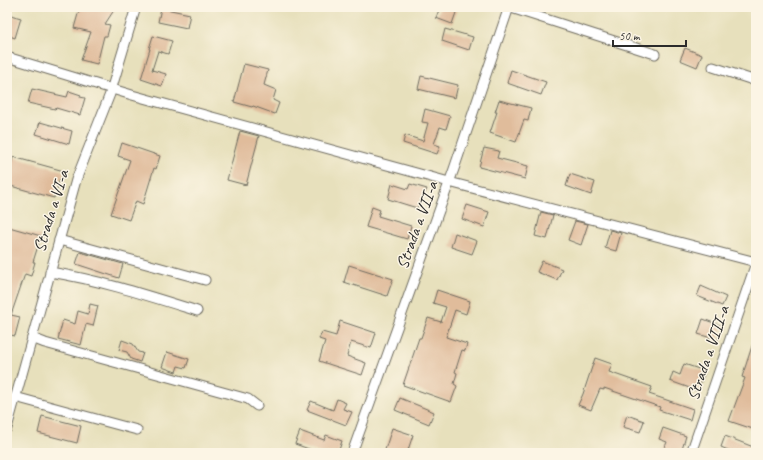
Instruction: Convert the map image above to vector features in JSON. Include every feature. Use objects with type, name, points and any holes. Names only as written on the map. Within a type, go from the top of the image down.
[{"type":"street","name":"Strada a VI-a","points":[[7,428],[76,180],[112,89],[136,7]]},
{"type":"street","points":[[508,7],[655,54]]},
{"type":"street","name":"Strada a VII-a","points":[[352,453],[449,182],[508,7]]},
{"type":"street","points":[[7,57],[112,89],[449,182],[756,263]]},
{"type":"street","points":[[713,67],[756,81]]},
{"type":"street","points":[[59,240],[204,280]]},
{"type":"street","name":"Strada a VIII-a","points":[[691,453],[756,263]]},
{"type":"street","points":[[50,272],[128,290],[197,311]]},
{"type":"street","points":[[32,338],[45,343],[248,399],[257,406]]},
{"type":"street","points":[[15,397],[137,430]]},
{"type":"building","points":[[80,7],[116,7],[105,24],[110,25],[107,36],[104,36],[97,64],[81,60],[91,32],[74,28]]},
{"type":"building","points":[[440,7],[458,7],[452,24],[436,18]]},
{"type":"building","points":[[161,8],[190,14],[187,28],[158,22]]},
{"type":"building","points":[[7,14],[21,18],[15,38],[7,35]]},
{"type":"building","points":[[445,29],[473,37],[469,50],[442,41]]},
{"type":"building","points":[[153,36],[172,41],[168,54],[158,51],[152,70],[166,74],[162,86],[141,79]]},
{"type":"building","points":[[685,48],[702,55],[697,67],[680,60]]},
{"type":"building","points":[[244,64],[268,70],[264,85],[276,90],[273,100],[279,103],[275,114],[253,106],[234,102]]},
{"type":"building","points":[[511,70],[546,82],[541,95],[507,83]]},
{"type":"building","points":[[421,76],[458,85],[455,98],[418,89]]},
{"type":"building","points":[[32,89],[67,97],[69,91],[81,95],[80,97],[85,98],[80,115],[56,108],[28,103]]},
{"type":"building","points":[[499,100],[531,108],[528,121],[524,120],[516,142],[490,133],[497,112],[495,112]]},
{"type":"building","points":[[425,109],[450,116],[446,129],[440,127],[434,144],[440,146],[437,154],[403,143],[405,135],[423,141],[428,123],[422,122]]},
{"type":"building","points":[[40,122],[72,131],[69,144],[36,134]]},
{"type":"building","points":[[240,131],[259,136],[246,185],[227,180]]},
{"type":"building","points":[[122,143],[160,156],[156,169],[154,168],[143,204],[136,201],[129,220],[111,214],[130,160],[118,156]]},
{"type":"building","points":[[484,148],[499,151],[497,158],[528,166],[525,179],[479,167]]},
{"type":"building","points":[[13,157],[64,171],[62,180],[60,179],[54,198],[7,185],[7,173],[9,173]]},
{"type":"building","points":[[570,174],[595,182],[591,195],[566,186]]},
{"type":"building","points":[[392,184],[408,189],[410,184],[427,189],[417,208],[388,199]]},
{"type":"building","points":[[467,205],[489,212],[484,227],[462,219]]},
{"type":"building","points":[[372,207],[380,210],[378,216],[411,226],[407,239],[366,227]]},
{"type":"building","points":[[541,212],[553,215],[547,239],[535,236]]},
{"type":"building","points":[[575,221],[588,224],[581,245],[568,240]]},
{"type":"building","points":[[9,227],[41,236],[33,262],[35,262],[31,276],[25,274],[11,315],[20,317],[15,336],[7,334],[7,235]]},
{"type":"building","points":[[610,230],[621,233],[616,251],[605,248]]},
{"type":"building","points":[[455,233],[477,241],[472,254],[451,247]]},
{"type":"building","points":[[80,252],[123,264],[119,278],[76,264]]},
{"type":"building","points":[[542,261],[562,269],[557,280],[537,272]]},
{"type":"building","points":[[349,265],[393,279],[387,296],[344,282]]},
{"type":"building","points":[[701,286],[726,297],[722,306],[697,296]]},
{"type":"building","points":[[437,290],[470,301],[466,314],[455,310],[446,337],[467,344],[465,351],[462,350],[455,372],[457,373],[454,384],[457,386],[451,402],[403,385],[419,338],[421,338],[428,318],[441,322],[446,307],[433,303]]},
{"type":"building","points":[[90,304],[98,306],[93,326],[86,324],[81,345],[58,339],[63,320],[75,324],[78,311],[88,314]]},
{"type":"building","points":[[703,319],[722,326],[718,340],[698,334]]},
{"type":"building","points":[[340,321],[376,333],[371,348],[351,342],[347,356],[366,363],[362,375],[319,361],[325,341],[319,339],[322,332],[336,336]]},
{"type":"building","points":[[122,340],[133,344],[138,352],[143,353],[140,362],[131,359],[127,352],[119,350]]},
{"type":"building","points":[[754,340],[756,340],[756,430],[729,421],[745,378],[742,377]]},
{"type":"building","points":[[167,352],[189,359],[186,368],[178,366],[176,372],[162,367]]},
{"type":"building","points":[[595,358],[612,364],[609,372],[652,387],[649,394],[693,409],[690,420],[659,410],[660,407],[604,388],[604,390],[600,389],[591,410],[578,405]]},
{"type":"building","points":[[684,364],[705,371],[698,391],[670,381],[673,372],[680,375]]},
{"type":"building","points":[[400,398],[434,412],[429,424],[395,410]]},
{"type":"building","points":[[337,399],[346,403],[343,409],[352,412],[346,425],[307,410],[311,401],[333,410]]},
{"type":"building","points":[[627,415],[644,421],[640,432],[623,427]]},
{"type":"building","points":[[42,416],[81,426],[77,443],[38,433]]},
{"type":"building","points":[[392,428],[413,435],[407,453],[384,453]]},
{"type":"building","points":[[663,428],[686,436],[681,453],[674,453],[664,449],[667,442],[659,439]]},
{"type":"building","points":[[300,431],[324,440],[326,435],[342,441],[338,453],[320,453],[295,444]]},
{"type":"building","points":[[725,436],[756,448],[756,453],[735,453],[721,447]]}]
